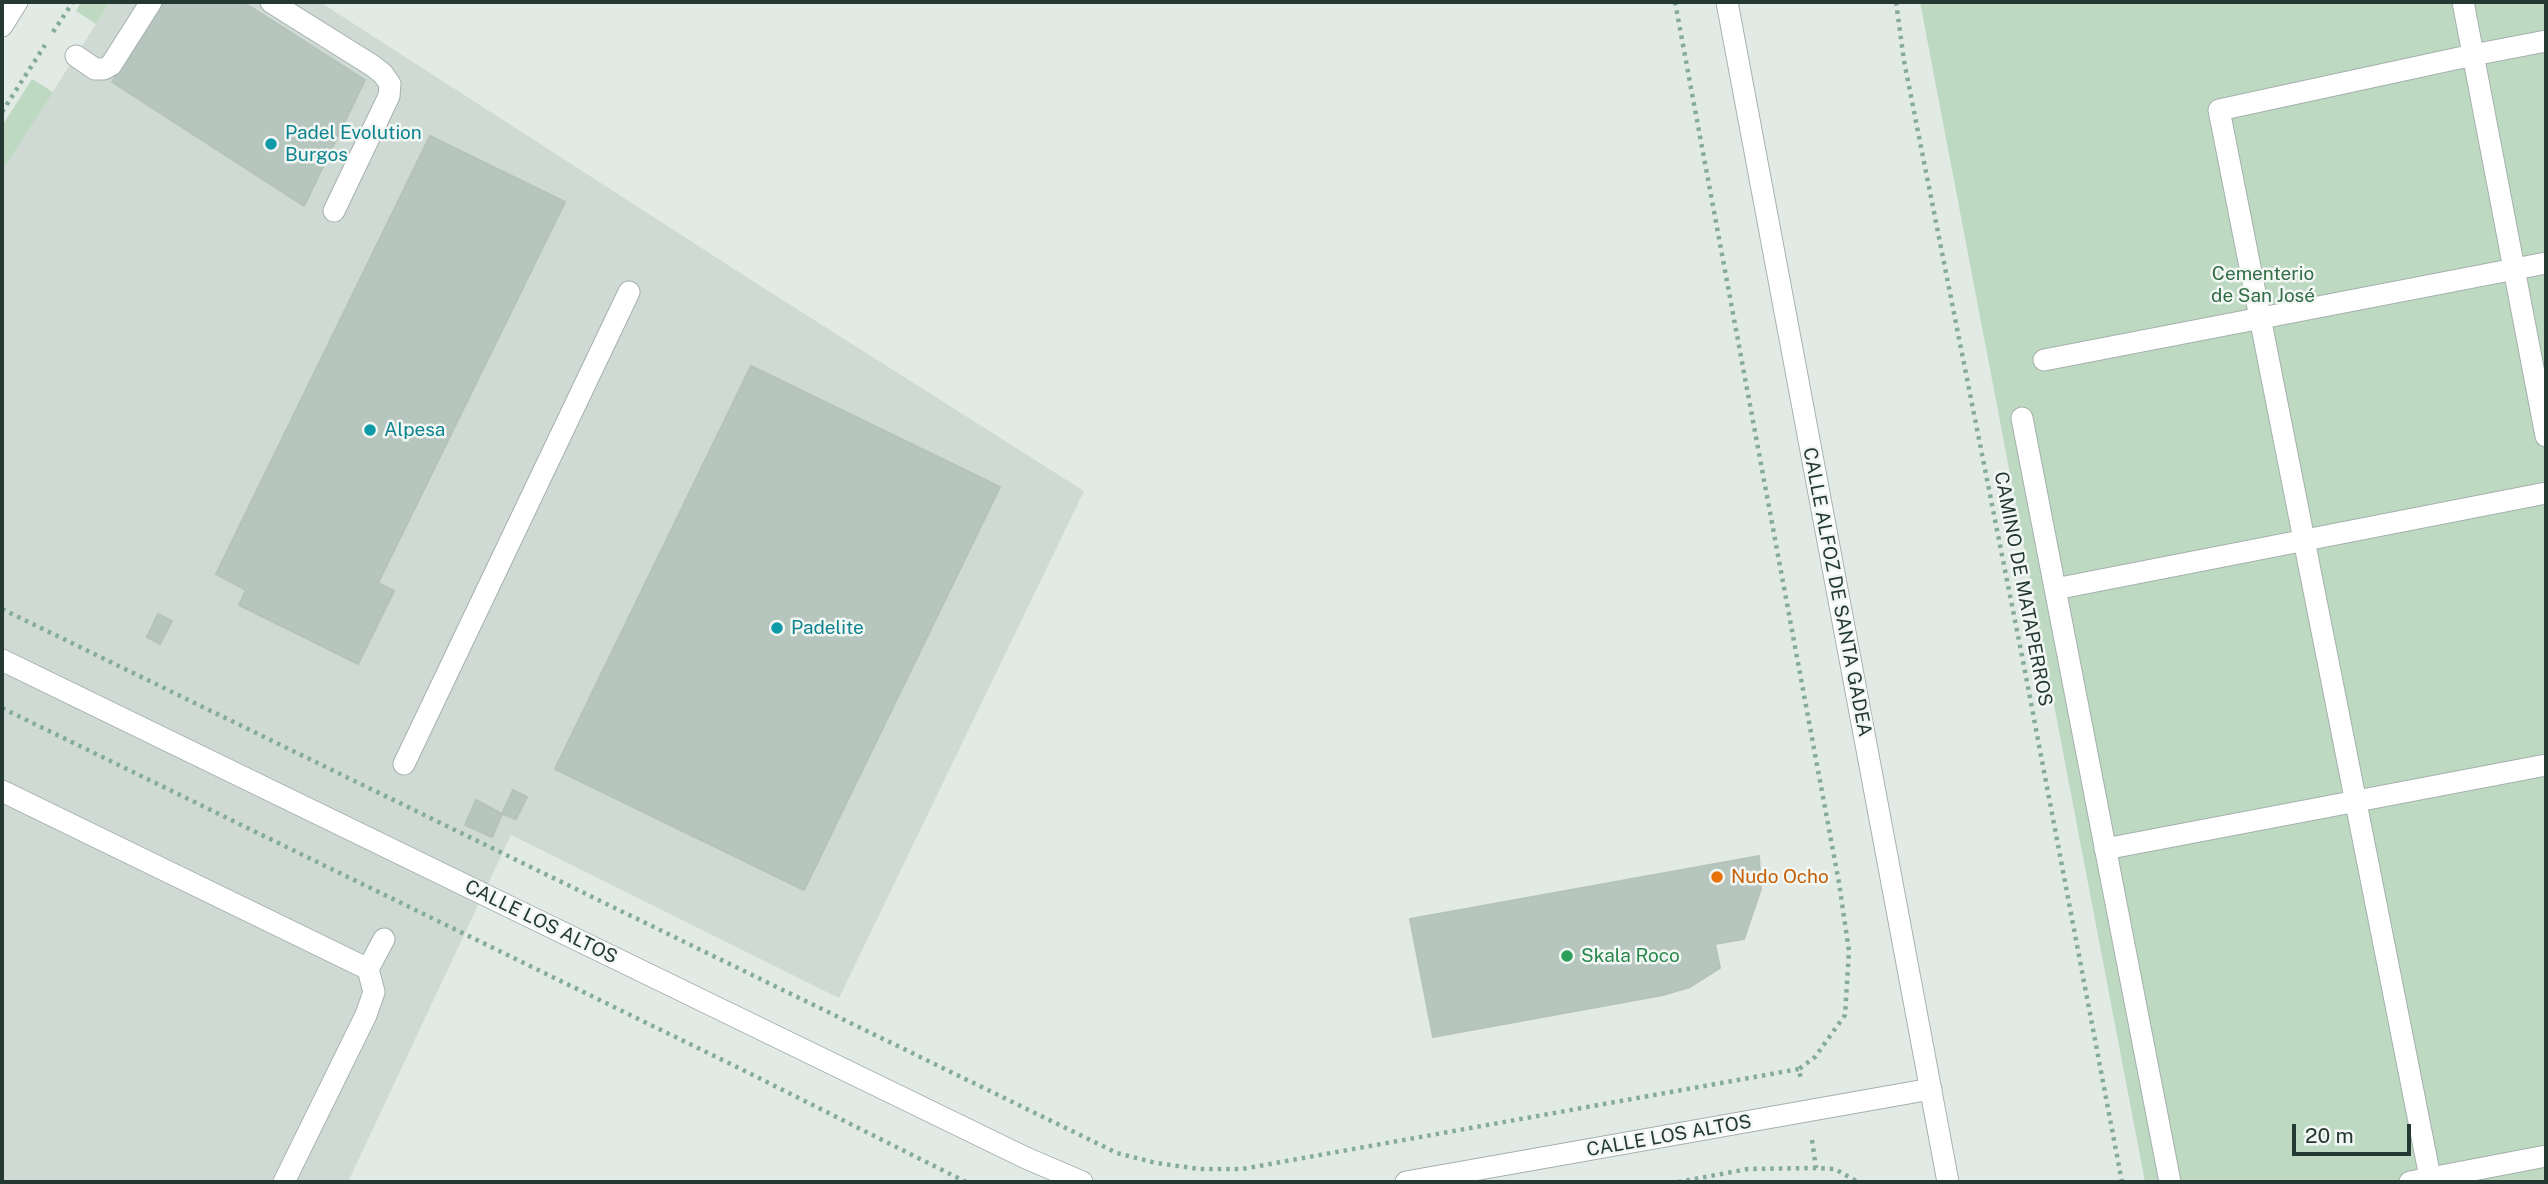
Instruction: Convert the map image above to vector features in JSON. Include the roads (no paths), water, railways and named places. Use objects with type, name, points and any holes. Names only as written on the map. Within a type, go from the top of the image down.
[{"type":"street","points":[[2,26],[17,2]]},
{"type":"street","points":[[76,56],[95,69],[104,69],[111,65],[151,2]]},
{"type":"street","points":[[271,2],[373,66],[390,84],[389,96],[334,211]]},
{"type":"street","name":"CALLE ALFOZ DE SANTA GADEA","points":[[1727,2],[1948,1182]]},
{"type":"street","points":[[2463,2],[2546,436]]},
{"type":"street","points":[[2546,41],[2219,110],[2357,801],[2424,1181],[2546,1156]]},
{"type":"street","points":[[2044,360],[2546,263]]},
{"type":"street","points":[[404,764],[629,292]]},
{"type":"street","points":[[2022,418],[2170,1182]]},
{"type":"street","points":[[2055,589],[2546,494]]},
{"type":"street","name":"CALLE LOS ALTOS","points":[[2,660],[1014,1152],[1082,1182]]},
{"type":"street","points":[[2105,849],[2546,765]]},
{"type":"street","points":[[2,791],[368,969]]},
{"type":"street","points":[[284,1182],[366,1015],[374,992],[368,969],[384,939]]},
{"type":"street","name":"CALLE LOS ALTOS","points":[[1406,1182],[1808,1113],[1931,1089]]},
{"type":"place","name":"Padel Evolution Burgos","points":[[271,144]]},
{"type":"place","name":"Alpesa","points":[[370,430]]},
{"type":"place","name":"Padelite","points":[[777,628]]},
{"type":"place","name":"Nudo Ocho","points":[[1717,877]]},
{"type":"place","name":"Skala Roco","points":[[1567,956]]},
{"type":"park label","name":"Cementerio de San José","points":[[2263,285]]}]
